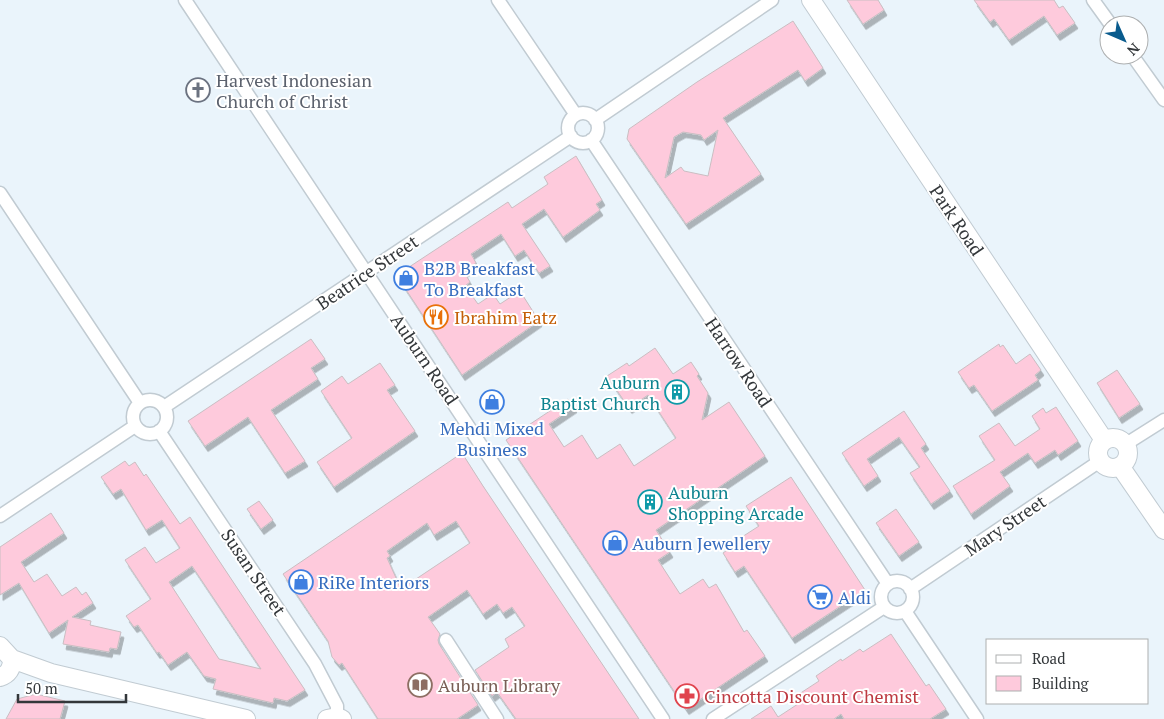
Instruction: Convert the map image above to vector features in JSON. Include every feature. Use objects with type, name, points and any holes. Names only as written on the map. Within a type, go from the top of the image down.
[{"type":"street","name":"Auburn Road","points":[[185,0],[663,719]]},
{"type":"street","points":[[498,0],[576,115]]},
{"type":"street","points":[[595,120],[772,0]]},
{"type":"street","name":"Park Road","points":[[811,0],[1104,440]]},
{"type":"street","points":[[1094,0],[1104,15]]},
{"type":"street","points":[[1139,65],[1164,100]]},
{"type":"street","points":[[589,114],[595,120],[597,133],[591,140],[582,142],[571,136],[568,127],[576,115],[589,114]]},
{"type":"street","name":"Beatrice Street","points":[[164,407],[571,136]]},
{"type":"street","name":"Harrow Road","points":[[591,140],[888,584]]},
{"type":"street","points":[[0,193],[140,402]]},
{"type":"street","points":[[150,399],[164,407],[166,422],[159,431],[149,434],[135,426],[132,416],[140,402],[150,399]]},
{"type":"street","points":[[1126,444],[1164,420]]},
{"type":"street","points":[[0,516],[135,426]]},
{"type":"street","name":"Susan Street","points":[[159,431],[315,664],[338,706],[336,718]]},
{"type":"street","points":[[1118,438],[1126,444],[1127,459],[1120,466],[1109,468],[1100,461],[1097,450],[1104,440],[1118,438]]},
{"type":"street","name":"Mary Street","points":[[910,589],[1100,461]]},
{"type":"street","points":[[1120,466],[1164,530]]},
{"type":"street","points":[[900,582],[910,589],[912,601],[905,611],[893,613],[884,607],[881,594],[888,584],[900,582]]},
{"type":"street","points":[[713,719],[884,607]]},
{"type":"street","points":[[905,611],[977,719]]},
{"type":"street","points":[[446,640],[497,719]]},
{"type":"street","points":[[4,668],[51,673],[246,719]]},
{"type":"building","points":[[847,0],[878,0],[884,10],[863,24]]},
{"type":"building","points":[[974,0],[1054,0],[1059,8],[1063,6],[1075,23],[1057,35],[1044,16],[1009,40],[994,19],[990,22]]},
{"type":"building","points":[[793,21],[823,68],[805,81],[798,70],[723,118],[761,174],[686,224],[627,139],[629,129],[697,82]],"holes":[[[718,130],[708,176],[684,171],[681,167],[665,178],[674,137],[683,132],[701,135],[704,140]]]},
{"type":"building","points":[[576,156],[602,200],[596,204],[600,210],[563,237],[544,209],[522,224],[550,266],[539,273],[524,250],[515,256],[501,234],[471,254],[476,263],[464,272],[470,282],[465,286],[478,304],[493,294],[500,304],[520,291],[539,321],[462,375],[399,279],[400,273],[508,202],[512,208],[548,184],[544,177]]},
{"type":"building","points":[[311,339],[325,359],[311,368],[318,379],[271,410],[305,461],[285,473],[248,417],[205,446],[188,421]]},
{"type":"building","points":[[999,344],[1000,347],[1003,345],[1016,364],[1030,354],[1041,370],[1035,375],[1038,380],[992,411],[974,385],[969,388],[958,372]]},
{"type":"building","points":[[655,348],[673,374],[691,362],[699,374],[697,376],[708,393],[702,420],[729,402],[765,456],[656,530],[670,552],[658,560],[680,594],[703,579],[709,588],[716,584],[744,632],[747,630],[765,656],[686,709],[506,440],[568,399],[574,407],[549,424],[564,447],[582,435],[597,459],[620,444],[634,466],[676,438],[648,395],[629,408],[607,376],[627,363],[629,366]]},
{"type":"building","points":[[380,363],[395,385],[387,390],[415,431],[334,487],[317,462],[352,438],[321,391],[342,376],[348,384]]},
{"type":"building","points":[[1117,370],[1140,404],[1119,418],[1097,383]]},
{"type":"building","points":[[1056,407],[1078,441],[1058,455],[1055,450],[1035,463],[1028,453],[1000,472],[1010,486],[971,514],[953,486],[995,460],[979,436],[999,423],[1015,446],[1040,429],[1032,416],[1043,408],[1046,413]]},
{"type":"building","points":[[904,411],[926,444],[921,448],[950,491],[931,504],[910,473],[920,467],[899,437],[867,459],[878,476],[864,486],[842,453]]},
{"type":"building","points":[[462,453],[639,719],[516,719],[497,692],[492,696],[475,670],[509,647],[505,639],[525,626],[512,607],[503,613],[497,604],[483,614],[467,590],[428,617],[440,634],[439,644],[478,705],[457,719],[378,719],[342,663],[339,665],[332,657],[328,641],[283,574]],"holes":[[[456,521],[470,543],[401,589],[387,558],[390,556],[387,551],[427,523],[434,535]]]},
{"type":"building","points":[[125,461],[129,466],[135,462],[144,476],[146,474],[180,524],[190,517],[305,690],[287,701],[274,698],[273,703],[213,689],[216,679],[204,676],[187,652],[168,665],[159,652],[157,653],[138,625],[134,627],[126,616],[151,599],[125,560],[145,547],[156,563],[180,548],[162,520],[146,530],[121,489],[113,494],[101,477]],"holes":[[[192,566],[261,669],[219,659],[169,582]]]},
{"type":"building","points":[[791,477],[865,590],[792,638],[744,566],[735,572],[723,553],[733,546],[731,544],[759,526],[746,506]]},
{"type":"building","points":[[259,501],[273,520],[261,529],[247,509]]},
{"type":"building","points":[[896,509],[919,542],[899,556],[876,523]]},
{"type":"building","points":[[51,513],[64,533],[21,562],[34,582],[47,574],[62,596],[76,587],[82,595],[86,592],[93,603],[72,617],[91,621],[90,625],[121,632],[117,649],[110,648],[109,652],[63,644],[68,620],[49,633],[19,583],[0,595],[0,547]]},
{"type":"building","points":[[891,634],[926,686],[929,684],[946,709],[930,719],[844,719],[841,714],[834,719],[751,719],[771,706],[778,717],[801,702],[796,696],[819,681],[816,676],[841,659],[842,661],[860,649],[863,652]]},
{"type":"building","points":[[36,694],[65,701],[60,719],[6,719],[17,699]]},
{"type":"place","name":"Harvest Indonesian Church of Christ","points":[[198,90]]},
{"type":"place","name":"B2B Breakfast To Breakfast","points":[[406,278]]},
{"type":"place","name":"Ibrahim Eatz","points":[[436,317]]},
{"type":"place","name":"Auburn Baptist Church","points":[[677,392]]},
{"type":"place","name":"Mehdi Mixed Business","points":[[492,402]]},
{"type":"place","name":"Auburn Shopping Arcade","points":[[650,502]]},
{"type":"place","name":"Auburn Jewellery","points":[[615,543]]},
{"type":"place","name":"RiRe Interiors","points":[[301,582]]},
{"type":"place","name":"Aldi","points":[[820,597]]},
{"type":"place","name":"Auburn Library","points":[[420,685]]},
{"type":"place","name":"Cincotta Discount Chemist","points":[[687,696]]}]
